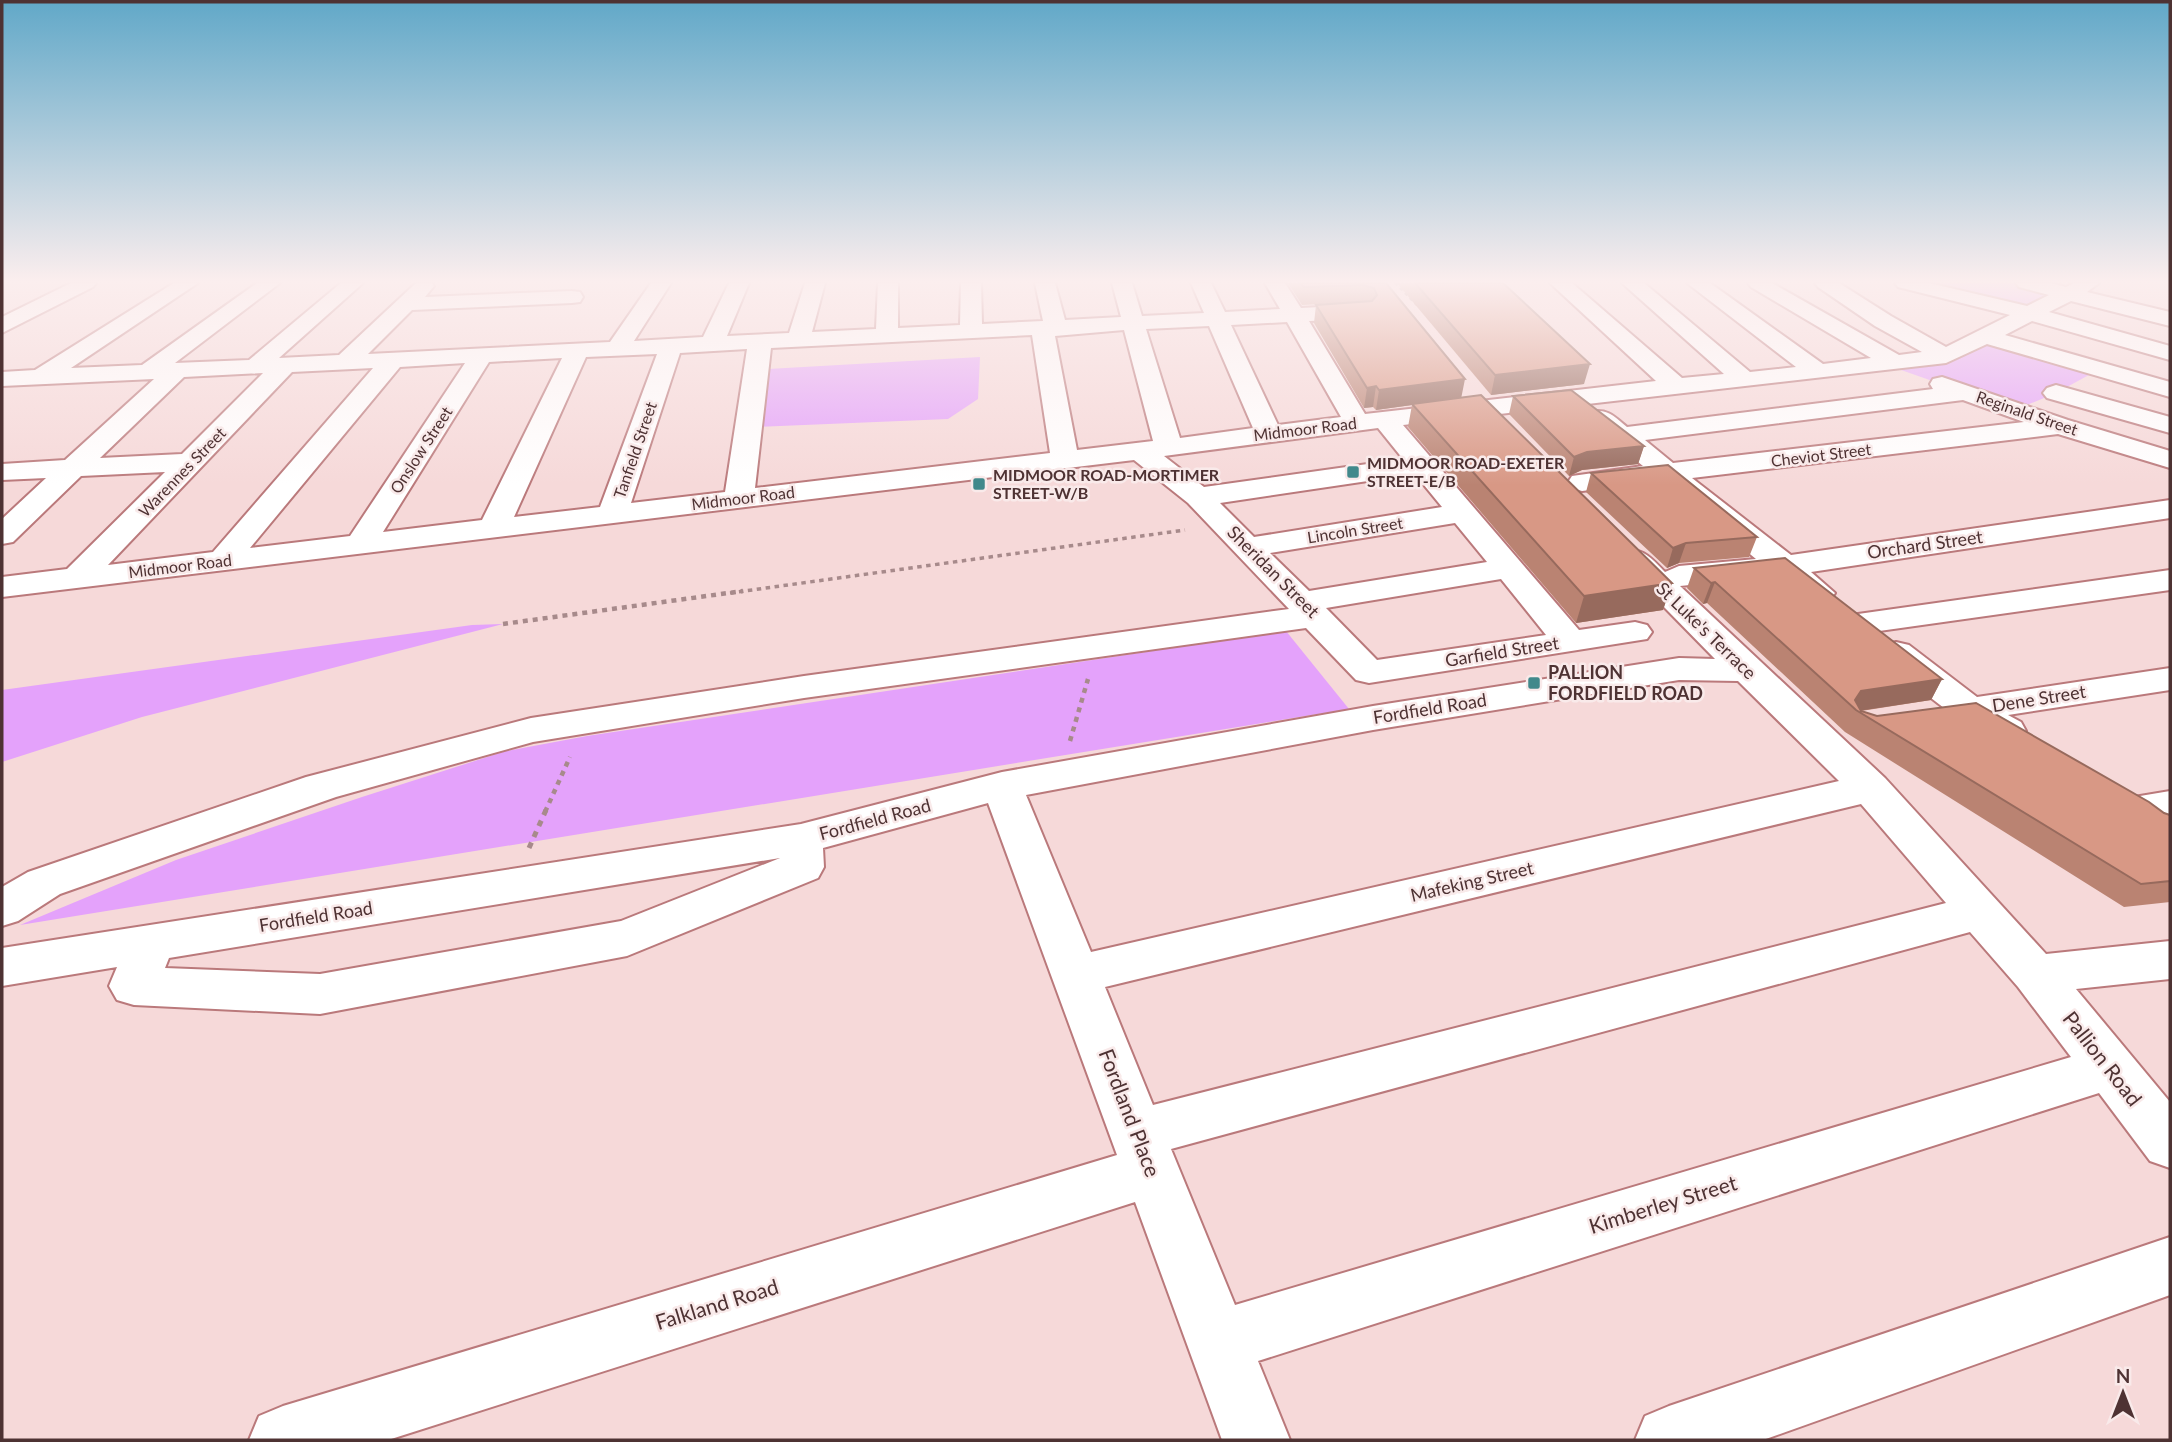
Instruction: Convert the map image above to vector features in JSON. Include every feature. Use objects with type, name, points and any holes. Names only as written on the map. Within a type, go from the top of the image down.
[{"type":"street","points":[[41,377],[83,350]]},
{"type":"street","points":[[148,372],[178,350]]},
{"type":"street","points":[[256,366],[274,350]]},
{"type":"street","points":[[346,362],[358,350]]},
{"type":"street","points":[[2,379],[572,350]]},
{"type":"street","points":[[494,528],[578,350]]},
{"type":"street","name":"Tanfield Street","points":[[612,514],[669,350]]},
{"type":"street","points":[[739,499],[759,350]]},
{"type":"street","points":[[1052,350],[1065,460]]},
{"type":"street","points":[[1139,350],[1154,449]]},
{"type":"street","points":[[1232,350],[1268,433]]},
{"type":"street","points":[[1321,350],[1371,421],[1422,466],[1570,641]]},
{"type":"street","points":[[1636,350],[1675,385]]},
{"type":"street","points":[[1711,350],[1744,379]]},
{"type":"street","points":[[1789,350],[1818,372]]},
{"type":"street","points":[[1868,350],[1889,363]]},
{"type":"street","points":[[1935,350],[1945,356],[1956,350]]},
{"type":"street","points":[[2031,350],[2170,390]]},
{"type":"street","name":"Onslow Street","points":[[360,544],[482,355]]},
{"type":"street","name":"Midmoor Road","points":[[2,587],[1371,421],[1473,393],[1581,385],[1611,392],[1818,372],[1945,356]]},
{"type":"street","points":[[223,560],[393,360]]},
{"type":"street","name":"Reginald Street","points":[[1889,363],[2059,426],[2170,460]]},
{"type":"street","name":"Warennes Street","points":[[77,578],[285,365]]},
{"type":"street","points":[[7,525],[178,370]]},
{"type":"street","points":[[2015,410],[2056,393],[2098,370]]},
{"type":"street","points":[[1581,385],[1624,435],[1784,566],[1970,710],[2039,749]]},
{"type":"street","points":[[1624,435],[1967,392]]},
{"type":"street","points":[[1473,393],[1510,434]]},
{"type":"street","points":[[2056,393],[2170,425]]},
{"type":"street","name":"Cheviot Street","points":[[1573,490],[1671,474],[2059,426]]},
{"type":"street","name":"Sheridan Street","points":[[1154,449],[1369,672]]},
{"type":"street","points":[[2,472],[193,462]]},
{"type":"street","points":[[1198,497],[1422,466]]},
{"type":"street","name":"Orchard Street","points":[[1679,576],[1784,566],[2170,509]]},
{"type":"street","name":"Lincoln Street","points":[[1248,547],[1463,513]]},
{"type":"street","name":"St Luke's Terrace","points":[[1612,538],[1870,788],[2035,974]]},
{"type":"street","points":[[2,909],[44,883],[321,787],[531,730],[804,687],[1122,642],[1310,609],[1509,568]]},
{"type":"street","points":[[1858,624],[2170,579]]},
{"type":"street","name":"Garfield Street","points":[[1369,672],[1635,632]]},
{"type":"street","name":"Fordfield Road","points":[[2,967],[801,839],[1002,786],[1373,718],[1679,669],[1746,670]]},
{"type":"street","name":"Dene Street","points":[[1918,717],[2170,679]]},
{"type":"street","name":"Fordland Place","points":[[1002,786],[1256,1440]]},
{"type":"street","name":"Mafeking Street","points":[[1075,975],[1870,788]]},
{"type":"street","points":[[150,943],[134,986],[320,994],[627,938],[802,867],[801,839]]},
{"type":"street","name":"Falkland Road","points":[[283,1440],[1144,1152],[1979,912]]},
{"type":"street","points":[[2035,974],[2170,960]]},
{"type":"street","name":"Pallion Road","points":[[2035,974],[2170,1143]]},
{"type":"street","name":"Kimberley Street","points":[[1217,1342],[2108,1068]]},
{"type":"street","points":[[1669,1440],[2170,1266]]},
{"type":"path","points":[[503,624],[1225,524]]},
{"type":"path","points":[[1073,773],[1066,755],[1085,682],[1122,642]]},
{"type":"path","points":[[512,886],[586,721]]},
{"type":"shaded area","points":[[1957,350],[2031,350],[2098,370],[2056,393],[2015,410],[1884,364],[1946,356]]},
{"type":"shaded area","points":[[980,357],[978,399],[948,419],[759,427],[768,369]]},
{"type":"shaded area","points":[[503,624],[142,717],[2,762],[2,690],[472,625]]},
{"type":"shaded area","points":[[1286,631],[1349,709],[20,925],[176,860],[506,751],[587,736]]},
{"type":"building","points":[[1344,350],[1441,350],[1465,379],[1379,390],[1376,386],[1367,388]]},
{"type":"building","points":[[1474,350],[1575,350],[1590,364],[1495,375]]},
{"type":"building","points":[[1571,390],[1644,446],[1587,452],[1574,457],[1513,396]]},
{"type":"building","points":[[1481,395],[1672,583],[1584,596],[1412,404]]},
{"type":"building","points":[[1668,465],[1757,537],[1686,543],[1673,548],[1591,473]]},
{"type":"building","points":[[1785,558],[1942,679],[1861,691],[1855,700],[1861,711],[1877,716],[1976,703],[2170,815],[2170,881],[2141,884],[1856,710],[1715,582],[1711,583],[1694,568]]},
{"type":"place","name":"MIDMOOR ROAD-EXETER STREET-E/B","points":[[1353,472]]},
{"type":"place","name":"MIDMOOR ROAD-MORTIMER STREET-W/B","points":[[979,484]]},
{"type":"place","name":"PALLION FORDFIELD ROAD","points":[[1534,683]]}]
